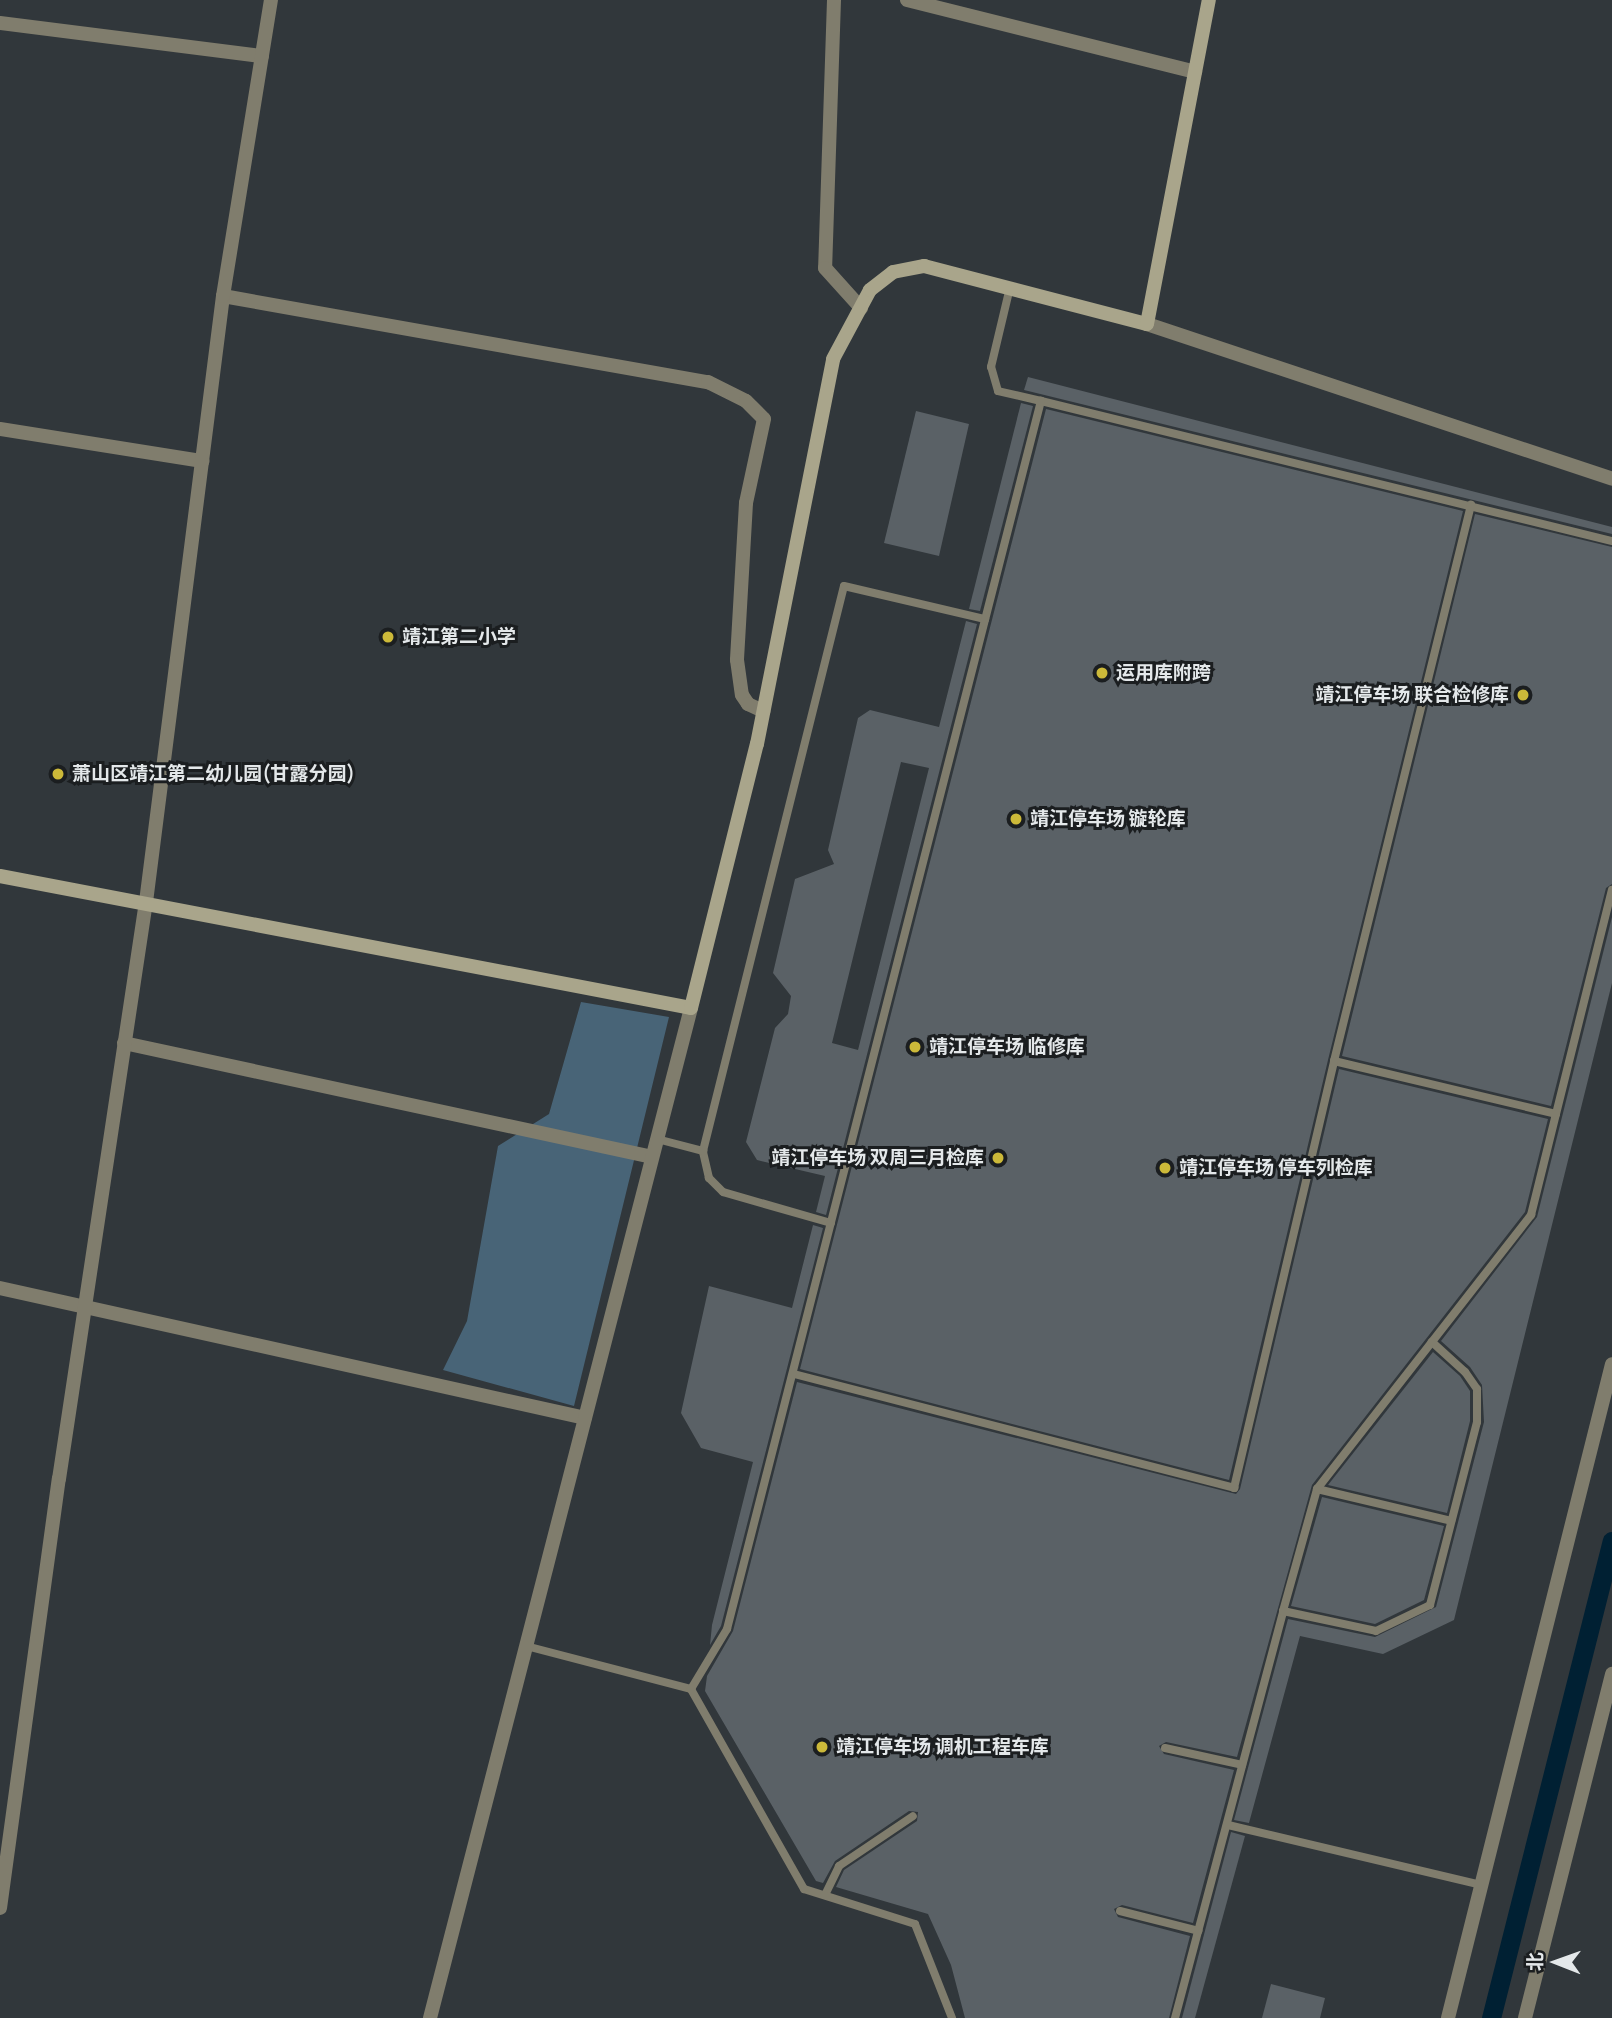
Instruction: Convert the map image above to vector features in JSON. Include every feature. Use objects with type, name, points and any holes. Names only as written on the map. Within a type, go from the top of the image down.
[{"type":"street","points":[[0,1908],[2,1872],[146,902],[223,296],[271,0]]},
{"type":"street","points":[[834,0],[825,268],[861,308]]},
{"type":"street","points":[[906,0],[1195,72]]},
{"type":"street","points":[[1147,324],[1209,0]]},
{"type":"street","points":[[0,23],[262,56]]},
{"type":"street","points":[[430,2018],[691,1008],[763,711],[833,359],[870,290],[893,272],[924,266],[1010,287],[1147,324],[1612,479]]},
{"type":"street","points":[[223,296],[708,382],[746,401],[764,419],[746,502],[737,660],[742,695],[748,704],[763,711]]},
{"type":"street","points":[[0,429],[202,461]]},
{"type":"street","points":[[0,876],[691,1008]]},
{"type":"street","points":[[124,1043],[652,1157]]},
{"type":"street","points":[[0,1288],[585,1418]]},
{"type":"street","points":[[1448,2018],[1612,1364]]},
{"type":"street","points":[[1525,2018],[1612,1674]]},
{"type":"lane","points":[[1010,287],[991,367],[998,391],[1612,541]]},
{"type":"lane","points":[[691,1689],[727,1629],[1041,401]]},
{"type":"lane","points":[[794,1374],[1234,1488],[1334,1061],[1471,505]]},
{"type":"lane","points":[[831,1223],[723,1192],[709,1178],[703,1151],[844,586],[985,619]]},
{"type":"lane","points":[[1175,2018],[1317,1489],[1531,1215],[1612,890]]},
{"type":"lane","points":[[1334,1061],[1556,1114]]},
{"type":"lane","points":[[657,1139],[703,1151]]},
{"type":"lane","points":[[1283,1611],[1376,1631],[1430,1605],[1477,1422],[1477,1389],[1465,1372],[1432,1342]]},
{"type":"lane","points":[[1317,1489],[1451,1521]]},
{"type":"lane","points":[[526,1646],[691,1689],[804,1889],[915,1924],[952,2018]]},
{"type":"lane","points":[[1165,1748],[1242,1765]]},
{"type":"lane","points":[[825,1895],[839,1866],[913,1816]]},
{"type":"lane","points":[[1228,1825],[1482,1885]]},
{"type":"lane","points":[[1119,1911],[1199,1931]]},
{"type":"shaded area","points":[[581,1002],[669,1017],[574,1406],[443,1370],[467,1321],[498,1146],[549,1114]]},
{"type":"building","points":[[1028,377],[1612,527],[1612,534],[1024,390]]},
{"type":"building","points":[[1021,403],[1033,406],[980,611],[969,609]]},
{"type":"building","points":[[1046,409],[1463,511],[1328,1060],[1229,1480],[800,1369]]},
{"type":"building","points":[[916,411],[969,424],[939,556],[884,543]]},
{"type":"building","name":"靖江停车场 联合检修库","points":[[1475,514],[1612,547],[1612,884],[1606,888],[1551,1106],[1342,1056]]},
{"type":"building","points":[[966,621],[977,624],[826,1215],[816,1212],[825,1176],[757,1160],[746,1142],[775,1028],[788,1014],[791,996],[773,973],[795,879],[834,864],[828,850],[858,718],[870,710],[939,727]],"holes":[[[901,762],[929,768],[858,1050],[832,1043]]]},
{"type":"building","points":[[1612,917],[1612,983],[1454,1620],[1383,1654],[1300,1636],[1249,1823],[1234,1820],[1288,1619],[1375,1637],[1436,1607],[1484,1422],[1482,1385],[1470,1367],[1441,1341],[1537,1217]]},
{"type":"building","points":[[1339,1069],[1548,1119],[1525,1212],[1312,1485],[1237,1757],[1166,1742],[1159,1746],[1164,1754],[1234,1770],[1193,1923],[1122,1905],[1114,1909],[1118,1917],[1190,1936],[1169,2018],[965,2018],[951,1965],[928,1914],[836,1887],[844,1870],[917,1821],[918,1812],[909,1811],[835,1861],[823,1883],[816,1881],[705,1691],[707,1676],[733,1631],[797,1382],[1236,1494],[1240,1489]]},
{"type":"building","points":[[813,1225],[823,1228],[721,1626],[710,1645],[712,1625],[753,1462],[701,1448],[681,1413],[709,1286],[792,1308]]},
{"type":"building","points":[[1433,1352],[1460,1376],[1470,1391],[1470,1421],[1447,1513],[1328,1485]]},
{"type":"building","points":[[1322,1497],[1444,1526],[1424,1600],[1375,1624],[1291,1606]]},
{"type":"building","points":[[1231,1832],[1245,1836],[1195,2018],[1182,2018]]},
{"type":"building","points":[[1271,1984],[1325,1998],[1320,2018],[1262,2018]]},
{"type":"waterway","points":[[1491,2018],[1612,1541]]},
{"type":"place","name":"靖江第二小学","points":[[388,637]]},
{"type":"place","name":"运用库附跨","points":[[1102,673]]},
{"type":"place","name":"靖江停车场 联合检修库","points":[[1523,695]]},
{"type":"place","name":"萧山区靖江第二幼儿园(甘露分园)","points":[[58,774]]},
{"type":"place","name":"靖江停车场 镟轮库","points":[[1016,819]]},
{"type":"place","name":"靖江停车场 临修库","points":[[915,1047]]},
{"type":"place","name":"靖江停车场 双周三月检库","points":[[998,1158]]},
{"type":"place","name":"靖江停车场 停车列检库","points":[[1165,1168]]},
{"type":"place","name":"靖江停车场 调机工程车库","points":[[822,1747]]}]
